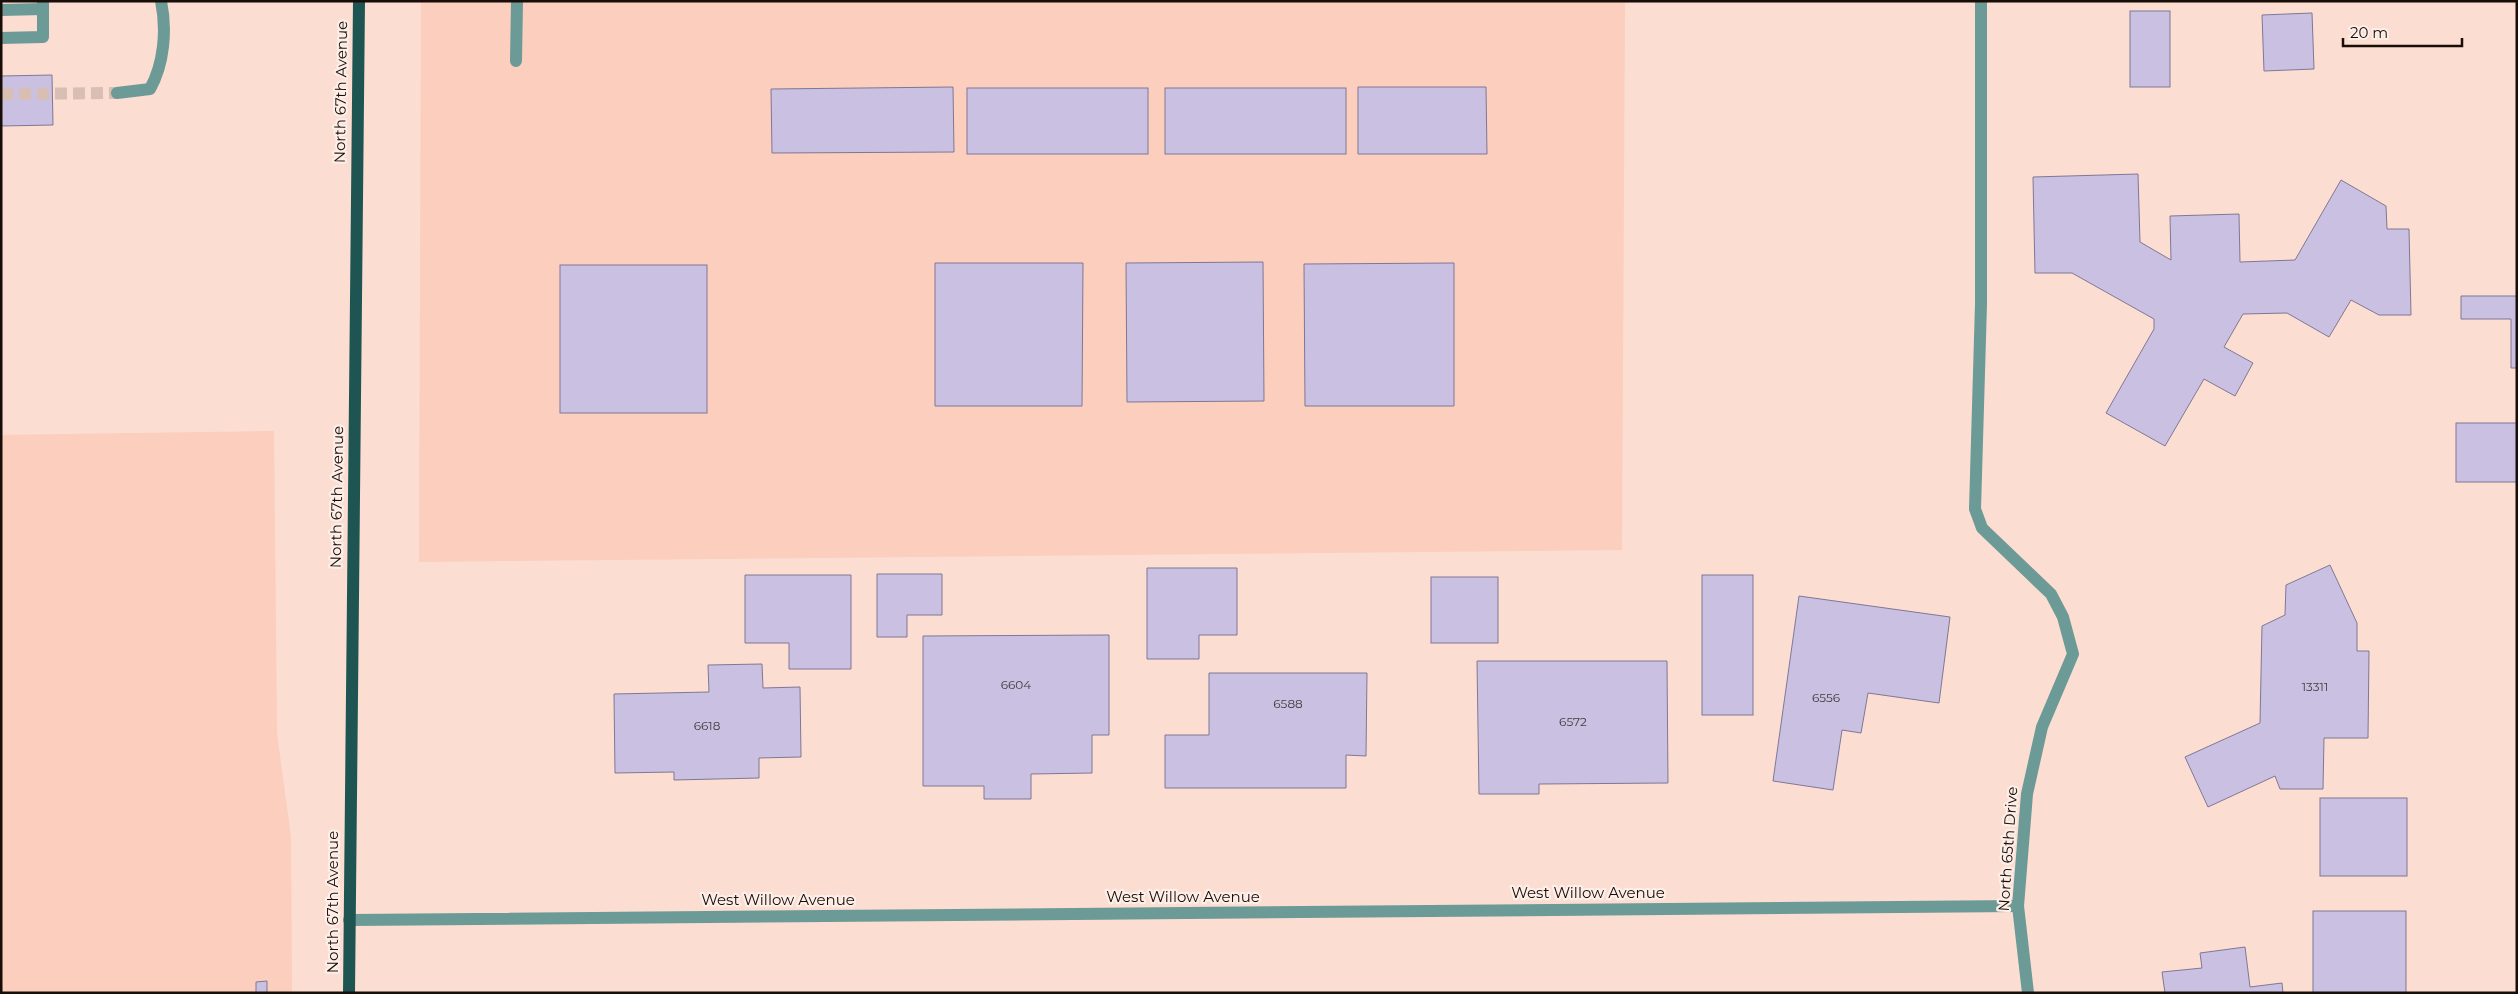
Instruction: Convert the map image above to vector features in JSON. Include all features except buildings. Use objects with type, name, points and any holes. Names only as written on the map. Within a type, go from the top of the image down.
[{"type":"main road","name":"North 67th Avenue","points":[[349,993],[359,1]]},
{"type":"street","points":[[117,92],[150,89],[158,74],[162,52],[161,1]]},
{"type":"street","points":[[516,61],[517,1]]},
{"type":"street","name":"North 65th Drive","points":[[1981,1],[1982,304],[1975,509],[1982,528],[2051,594],[2064,617],[2073,654],[2042,727],[2027,794],[2018,906],[2028,993]]},
{"type":"street","points":[[1,10],[43,5],[43,37],[1,38]]},
{"type":"street","name":"West Willow Avenue","points":[[349,920],[2018,906]]},
{"type":"shaded area","points":[[421,1],[1625,1],[1622,550],[419,562]]},
{"type":"shaded area","points":[[274,431],[277,733],[291,837],[292,993],[1,993],[1,435]]},
{"type":"tunnel","points":[[1,94],[117,93]]}]
